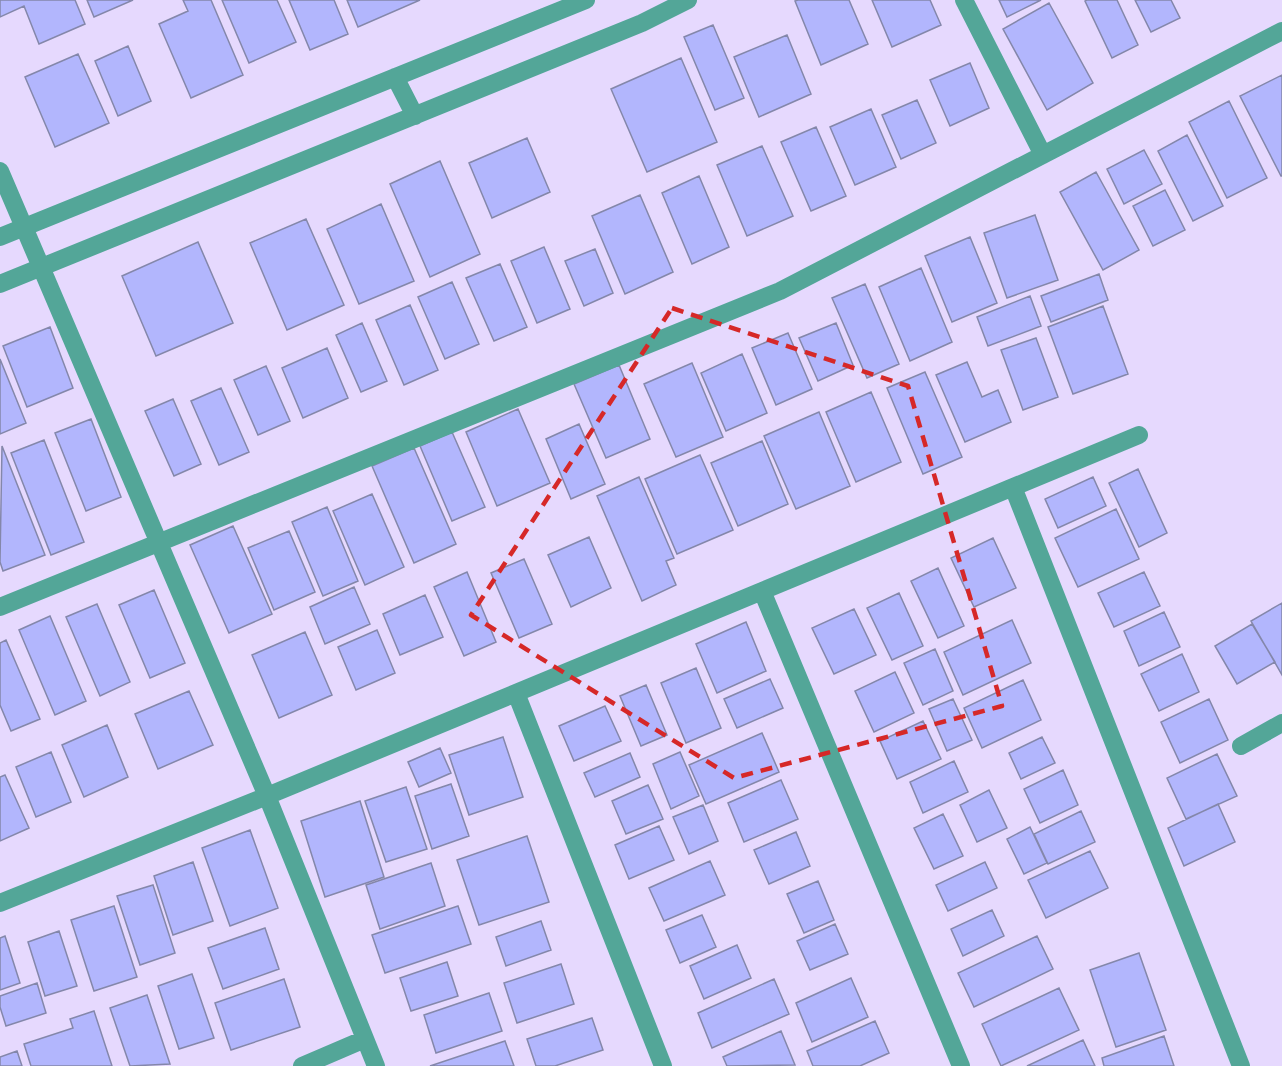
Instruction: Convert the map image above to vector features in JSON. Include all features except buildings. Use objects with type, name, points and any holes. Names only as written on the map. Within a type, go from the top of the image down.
[{"type":"street","points":[[0,237],[586,0]]},
{"type":"street","points":[[0,284],[642,23],[687,0]]},
{"type":"street","points":[[964,0],[1043,155]]},
{"type":"street","points":[[0,608],[780,291],[1282,31]]},
{"type":"street","points":[[395,77],[415,116]]},
{"type":"street","points":[[0,171],[267,796],[376,1066]]},
{"type":"street","points":[[0,903],[267,796],[1139,435]]},
{"type":"street","points":[[1013,487],[1241,1066]]},
{"type":"street","points":[[762,591],[961,1066]]},
{"type":"street","points":[[516,693],[663,1066]]},
{"type":"street","points":[[1241,746],[1282,723]]},
{"type":"street","points":[[302,1066],[365,1039]]},
{"type":"highlighted area","points":[[672,308],[908,386],[1002,706],[734,778],[471,615]]}]
